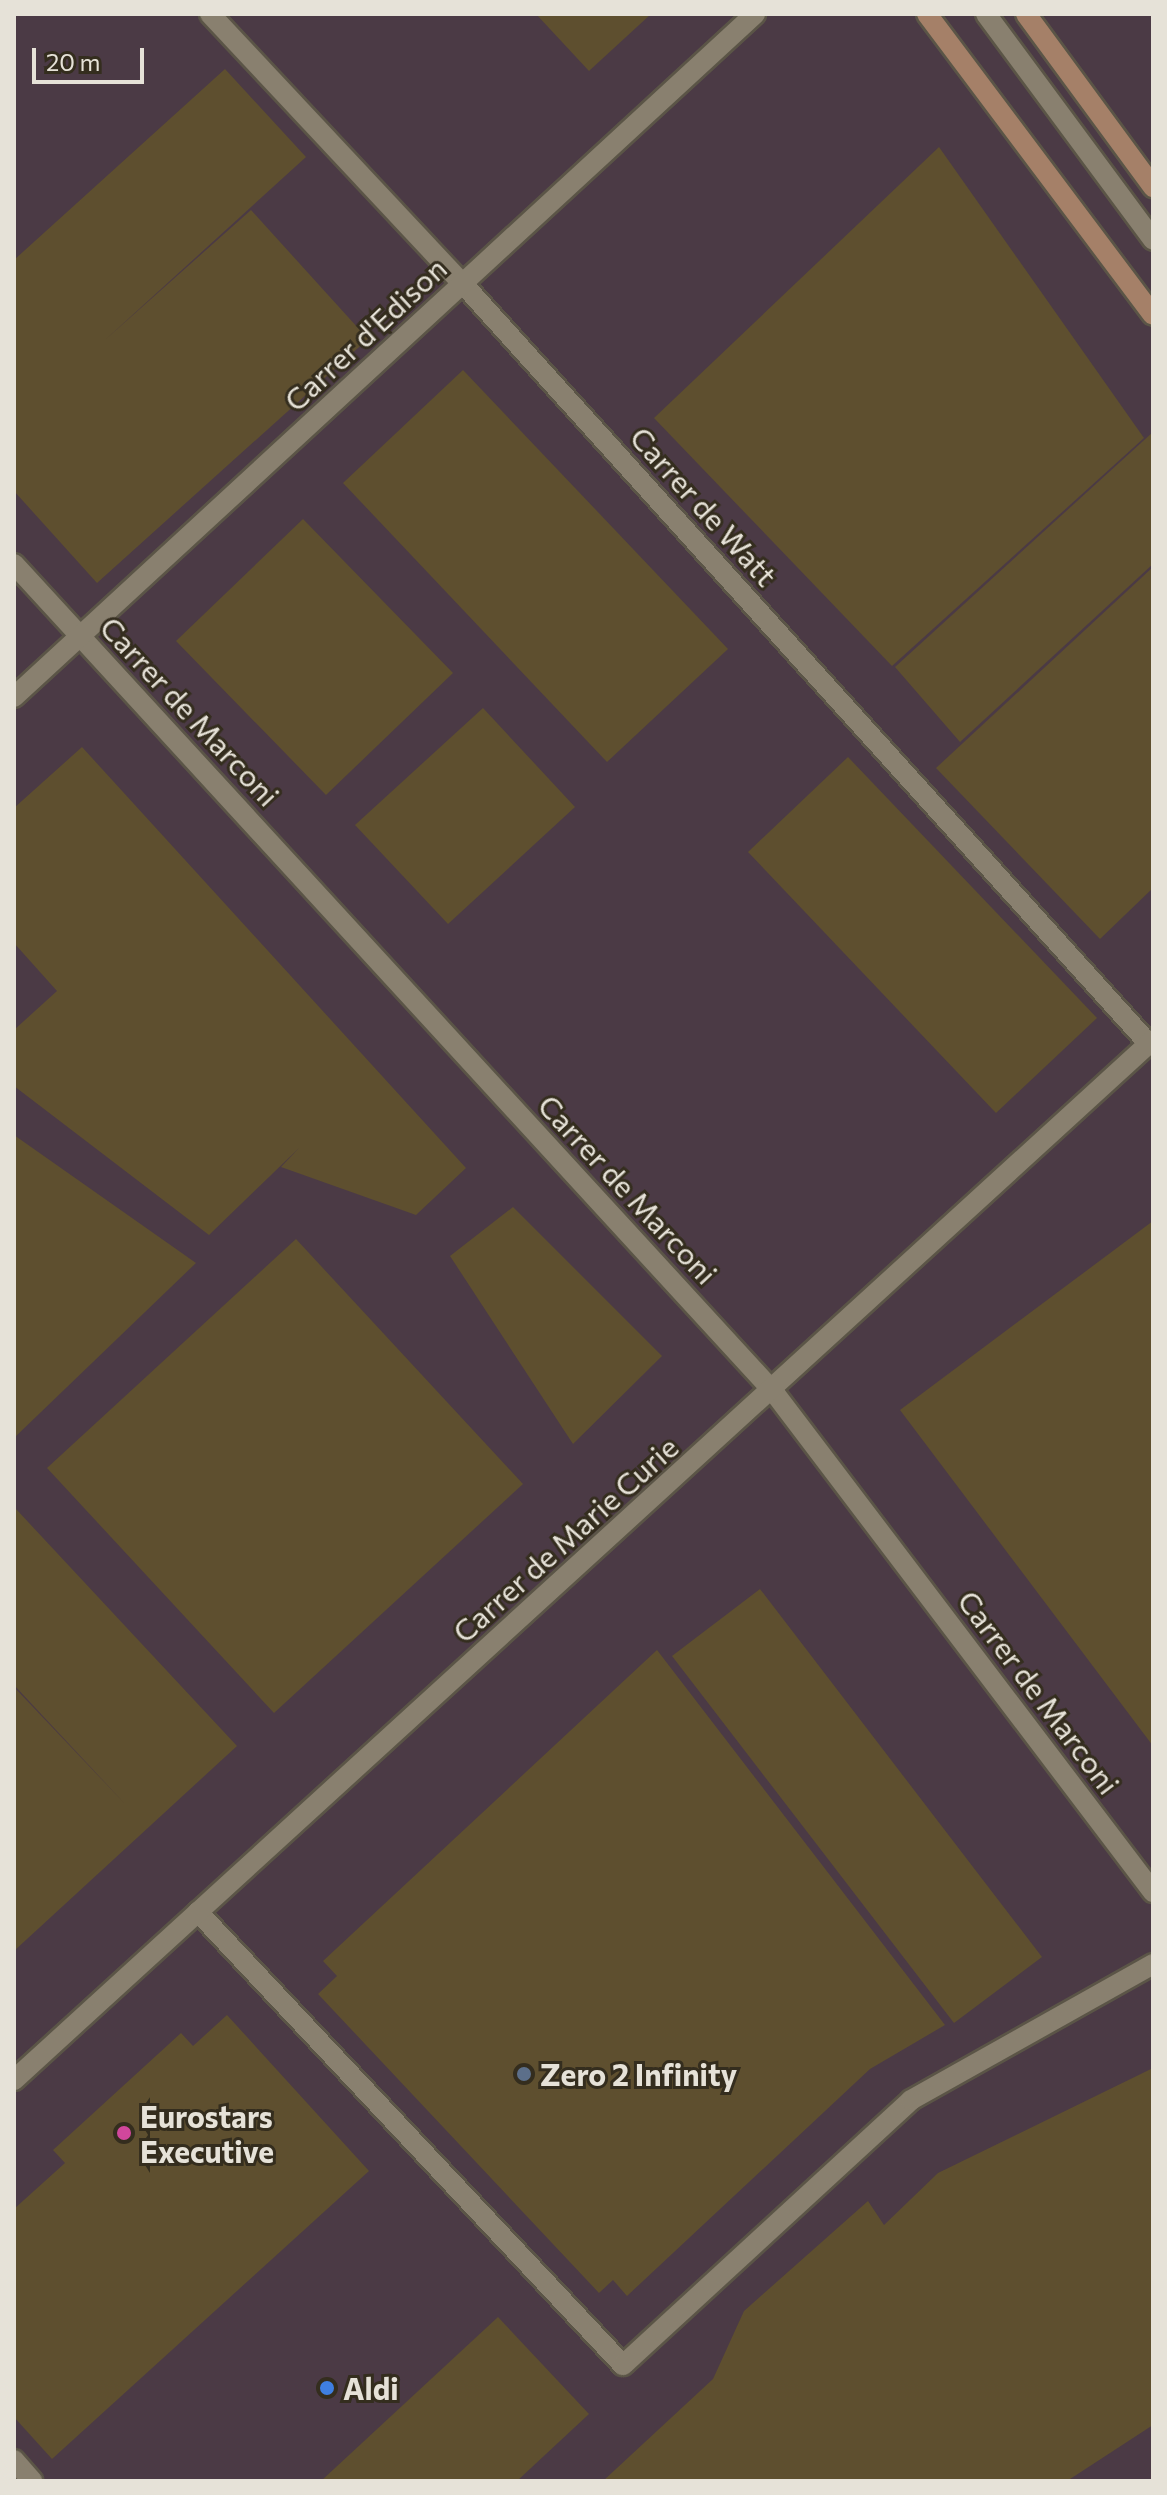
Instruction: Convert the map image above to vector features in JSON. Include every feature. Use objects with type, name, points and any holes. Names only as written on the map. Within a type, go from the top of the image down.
[{"type":"street","name":"Carrer de Watt","points":[[210,14],[464,285],[1151,1042]]},
{"type":"street","name":"Carrer d'Edison","points":[[14,697],[755,14]]},
{"type":"street","points":[[927,14],[1153,315]]},
{"type":"street","points":[[986,14],[1153,240]]},
{"type":"street","points":[[1026,14],[1153,187]]},
{"type":"street","name":"Carrer de Marconi","points":[[14,564],[773,1391],[1153,1892]]},
{"type":"street","name":"Carrer de Marie Curie","points":[[14,2080],[773,1391],[1151,1042]]},
{"type":"street","points":[[198,1912],[623,2365],[911,2100],[1153,1964]]},
{"type":"street","points":[[14,2460],[32,2481]]},
{"type":"shaded area","points":[[14,14],[1153,14],[1153,2481],[14,2481]]},
{"type":"building","points":[[536,14],[651,14],[589,71]]},
{"type":"building","points":[[225,69],[306,157],[105,340],[251,210],[368,339],[97,583],[14,491],[14,260]]},
{"type":"building","points":[[939,147],[1144,438],[892,666],[654,418]]},
{"type":"building","points":[[463,370],[728,649],[607,762],[343,483]]},
{"type":"building","points":[[1153,432],[1153,564],[960,742],[895,667]]},
{"type":"building","points":[[303,519],[453,673],[326,795],[176,641]]},
{"type":"building","points":[[1153,567],[1153,888],[1100,939],[936,768]]},
{"type":"building","points":[[483,708],[575,807],[448,924],[355,825]]},
{"type":"building","points":[[82,747],[466,1168],[416,1215],[281,1167],[299,1148],[209,1235],[14,1086],[14,1030],[57,991],[14,943],[14,808]]},
{"type":"building","points":[[848,757],[1097,1018],[996,1113],[748,852]]},
{"type":"building","points":[[14,1135],[196,1263],[14,1438]]},
{"type":"building","points":[[513,1207],[662,1356],[573,1444],[450,1256]]},
{"type":"building","points":[[1153,1221],[1153,1746],[900,1410]]},
{"type":"building","points":[[296,1239],[523,1484],[274,1713],[47,1468]]},
{"type":"building","points":[[16,1509],[237,1746],[14,1951],[14,1687],[126,1805],[14,1685]]},
{"type":"building","points":[[760,1589],[1042,1957],[954,2023],[672,1656]]},
{"type":"building","points":[[657,1650],[945,2025],[870,2069],[627,2296],[613,2280],[599,2293],[318,1994],[337,1976],[323,1961]]},
{"type":"building","points":[[227,2015],[369,2171],[52,2459],[14,2417],[14,2209],[65,2163],[53,2150],[181,2033],[193,2046]]},
{"type":"building","points":[[1153,2068],[1153,2425],[1067,2481],[603,2481],[713,2379],[744,2311],[868,2201],[884,2225],[938,2173]]},
{"type":"building","points":[[498,2317],[589,2414],[517,2481],[321,2481]]},
{"type":"place","name":"Zero 2 Infinity","points":[[524,2074]]},
{"type":"place","name":"Eurostars Executive","points":[[124,2133]]},
{"type":"place","name":"Aldi","points":[[327,2388]]}]
